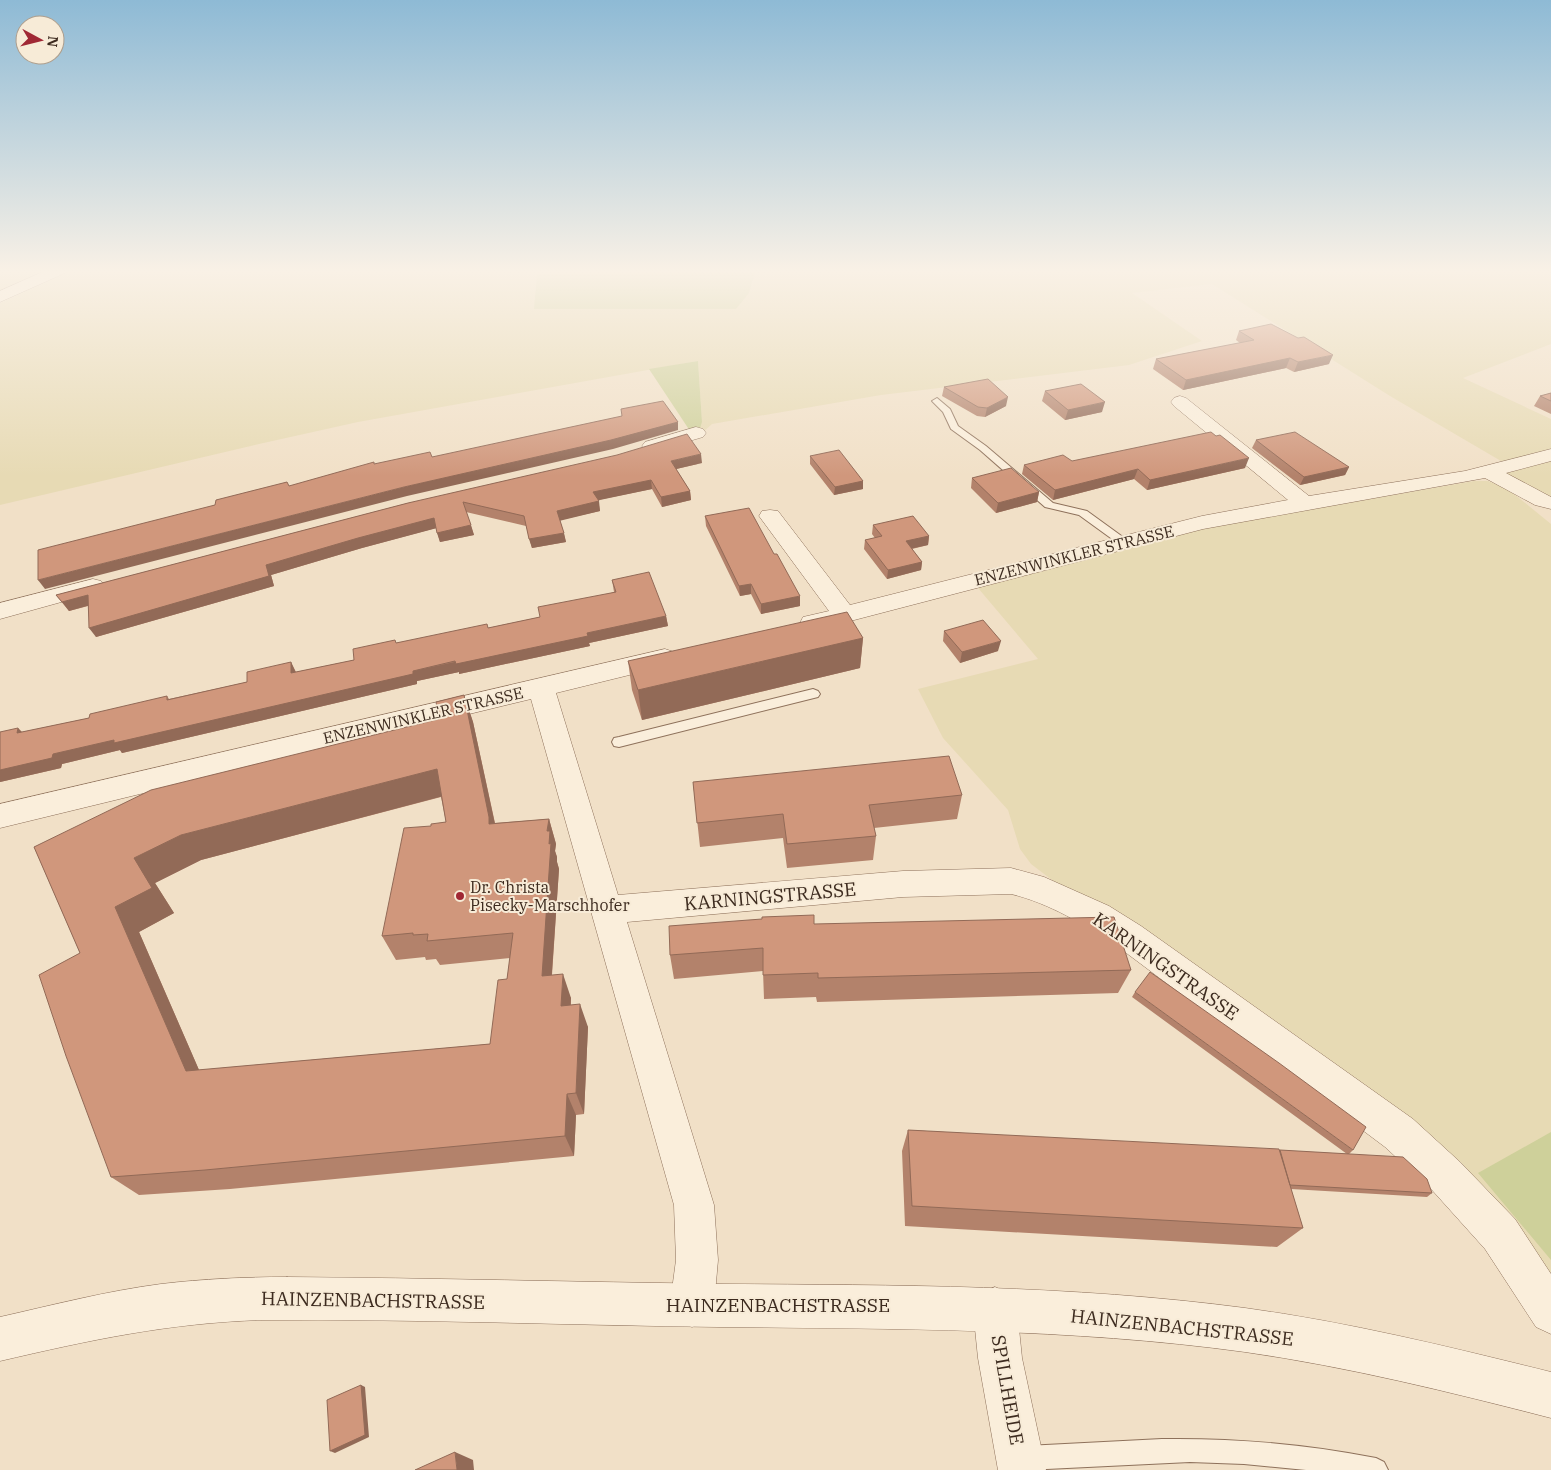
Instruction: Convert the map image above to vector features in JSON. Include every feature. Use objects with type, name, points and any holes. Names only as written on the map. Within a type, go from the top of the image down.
[{"type":"street","points":[[1180,402],[1305,503]]},
{"type":"street","points":[[639,450],[696,433]]},
{"type":"street","name":"ENZENWINKLER STRASSE","points":[[790,628],[1202,523],[1305,503],[1465,477],[1551,455]]},
{"type":"street","points":[[1488,471],[1542,501],[1551,503]]},
{"type":"street","points":[[770,516],[845,615]]},
{"type":"street","points":[[0,611],[114,581]]},
{"type":"street","name":"ENZENWINKLER STRASSE","points":[[0,816],[686,652]]},
{"type":"street","points":[[541,687],[694,1204],[697,1260],[692,1305]]},
{"type":"street","name":"KARNINGSTRASSE","points":[[607,910],[903,884],[1011,881],[1033,886],[1098,916],[1129,936],[1399,1133],[1446,1176],[1500,1234],[1551,1312]]},
{"type":"street","name":"HAINZENBACHSTRASSE","points":[[0,1339],[103,1316],[174,1304],[266,1298],[692,1305],[926,1306],[1081,1314],[1245,1330],[1327,1344],[1469,1374],[1551,1395]]},
{"type":"street","name":"SPILLHEIDE","points":[[995,1309],[1000,1358],[1020,1464]]},
{"type":"lane","points":[[938,401],[947,411],[954,427],[1004,464],[1049,505],[1083,513],[1123,542]]},
{"type":"lane","points":[[619,742],[813,694]]},
{"type":"lane","points":[[1020,1464],[1154,1452],[1244,1452],[1376,1470]]},
{"type":"shaded area","points":[[0,339],[1198,339],[1202,341],[1129,365],[881,395],[712,424],[702,433],[690,431],[702,422],[698,361],[358,422],[0,505]]},
{"type":"shaded area","points":[[1299,339],[1551,339],[1551,344],[1463,378],[1551,419],[1551,449],[1510,461],[1501,461],[1390,396]]},
{"type":"shaded area","points":[[1551,461],[1551,496],[1544,495],[1505,473]]},
{"type":"shaded area","points":[[1474,481],[1488,481],[1508,489],[1551,524],[1551,1287],[1508,1227],[1031,864],[1020,849],[1008,810],[943,738],[918,689],[1038,659],[978,588],[1209,527]]},
{"type":"green space","points":[[698,361],[702,422],[700,428],[690,431],[649,369]]},
{"type":"green space","points":[[1551,1132],[1551,1260],[1478,1173]]},
{"type":"building","points":[[1252,339],[1307,339],[1333,355],[1298,362],[1290,358],[1186,380],[1156,359],[1254,340]]},
{"type":"building","points":[[988,379],[1008,397],[987,408],[978,407],[944,387]]},
{"type":"building","points":[[1081,384],[1105,402],[1068,410],[1045,391]]},
{"type":"building","points":[[1551,393],[1551,401],[1540,396]]},
{"type":"building","points":[[663,401],[678,422],[611,440],[404,487],[38,580],[38,550],[215,505],[216,500],[287,482],[289,486],[374,462],[374,464],[430,452],[432,457],[622,416],[621,409]]},
{"type":"building","points":[[1211,432],[1216,436],[1220,435],[1249,458],[1150,480],[1138,469],[1055,490],[1024,465],[1063,455],[1072,461]]},
{"type":"building","points":[[1295,432],[1349,467],[1304,477],[1256,440]]},
{"type":"building","points":[[687,434],[701,454],[671,461],[690,491],[661,497],[651,480],[593,492],[599,501],[557,511],[564,533],[529,539],[524,516],[463,502],[471,525],[437,533],[434,518],[358,538],[266,565],[269,576],[89,628],[88,595],[62,602],[56,595],[408,503],[617,455]]},
{"type":"building","points":[[839,450],[863,481],[835,487],[810,456]]},
{"type":"building","points":[[1011,468],[1039,492],[998,503],[972,478]]},
{"type":"building","points":[[749,508],[800,596],[761,604],[751,584],[739,586],[705,516]]},
{"type":"building","points":[[913,516],[929,536],[906,541],[922,562],[888,570],[865,540],[882,536],[873,525]]},
{"type":"building","points":[[649,572],[666,616],[587,633],[588,636],[456,664],[455,661],[413,671],[413,674],[114,743],[114,740],[53,754],[52,758],[0,770],[0,732],[18,728],[17,733],[89,718],[90,714],[167,696],[167,700],[247,682],[247,672],[291,662],[291,673],[354,660],[353,649],[395,640],[396,643],[487,624],[488,628],[540,617],[538,607],[616,592],[612,580]]},
{"type":"building","points":[[847,612],[863,638],[638,690],[628,661]]},
{"type":"building","points":[[983,620],[1001,641],[962,652],[944,631]]},
{"type":"building","points":[[464,695],[489,824],[549,819],[547,831],[550,831],[549,844],[551,843],[542,976],[563,974],[561,1006],[580,1004],[576,1093],[567,1094],[565,1136],[111,1177],[66,1056],[39,975],[80,953],[34,847],[151,790],[439,719],[436,702]],"holes":[[[437,769],[446,822],[431,824],[431,826],[404,828],[382,936],[413,933],[413,935],[428,934],[427,941],[513,933],[507,979],[498,980],[490,1044],[186,1071],[115,907],[152,888],[134,858],[181,835]]]},
{"type":"building","points":[[949,756],[962,795],[869,805],[876,836],[787,844],[783,814],[697,823],[693,782]]},
{"type":"building","points":[[814,915],[814,924],[1114,917],[1131,970],[818,978],[818,973],[763,975],[763,948],[670,955],[669,926],[762,919],[762,917]]},
{"type":"building","points":[[1150,972],[1366,1127],[1353,1150],[1135,992]]},
{"type":"building","points":[[908,1130],[1279,1149],[1303,1228],[912,1206]]},
{"type":"building","points":[[1280,1150],[1403,1157],[1427,1179],[1432,1193],[1290,1185]]},
{"type":"building","points":[[361,1385],[365,1435],[330,1451],[327,1400]]},
{"type":"building","points":[[455,1452],[457,1470],[415,1470]]},
{"type":"place","name":"Dr. Christa Pisecky-Marschhofer","points":[[460,896]]}]
